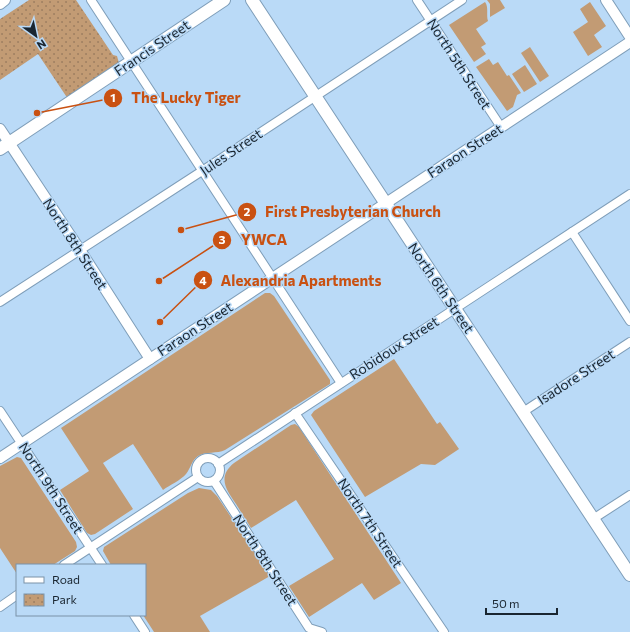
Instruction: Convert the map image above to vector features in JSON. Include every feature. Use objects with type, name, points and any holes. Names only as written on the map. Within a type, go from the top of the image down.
[{"type":"main road","name":"Francis Street","points":[[5,146],[224,0]]},
{"type":"main road","name":"North 6th Street","points":[[252,0],[374,183],[385,204],[630,575]]},
{"type":"street","points":[[0,4],[5,0]]},
{"type":"street","points":[[91,0],[341,383]]},
{"type":"street","name":"North 5th Street","points":[[418,0],[501,127]]},
{"type":"street","name":"Jules Street","points":[[0,302],[316,97],[462,0]]},
{"type":"street","points":[[606,0],[630,37]]},
{"type":"street","name":"Faraon Street","points":[[0,458],[630,42]]},
{"type":"street","name":"North 8th Street","points":[[0,129],[5,146],[80,250],[150,359]]},
{"type":"street","name":"Robidoux Street","points":[[218,464],[630,194]]},
{"type":"street","points":[[572,232],[630,321]]},
{"type":"street","name":"Isadore Street","points":[[523,412],[630,342]]},
{"type":"street","name":"North 9th Street","points":[[0,411],[101,564]]},
{"type":"street","name":"North 7th Street","points":[[295,413],[444,632]]},
{"type":"street","points":[[210,458],[218,464],[220,473],[214,481],[204,482],[198,477],[196,469],[200,461],[210,458]]},
{"type":"street","points":[[66,564],[198,477]]},
{"type":"street","name":"North 8th Street","points":[[214,481],[309,628],[322,632]]},
{"type":"street","points":[[593,520],[630,495]]},
{"type":"street","points":[[0,607],[16,597]]},
{"type":"street","points":[[135,616],[145,632]]},
{"type":"green space","points":[[29,0],[76,0],[113,55],[117,56],[119,63],[68,99],[38,54],[0,80],[0,19]]},
{"type":"green space","points":[[487,0],[500,0],[505,8],[490,17],[490,4]]},
{"type":"green space","points":[[485,2],[487,6],[488,21],[476,29],[486,44],[481,47],[486,54],[474,62],[449,25]]},
{"type":"green space","points":[[590,2],[606,26],[594,35],[602,47],[588,56],[573,32],[588,22],[580,9]]},
{"type":"green space","points":[[530,47],[549,76],[540,82],[521,53]]},
{"type":"green space","points":[[489,59],[493,65],[498,62],[521,93],[517,95],[513,107],[507,111],[476,67]]},
{"type":"green space","points":[[525,65],[537,84],[524,92],[512,74]]},
{"type":"green space","points":[[265,293],[270,293],[274,296],[330,380],[330,384],[225,450],[201,454],[194,460],[188,472],[184,476],[163,490],[133,444],[103,463],[133,509],[95,534],[91,535],[87,533],[60,490],[89,471],[61,428]]},
{"type":"green space","points":[[394,359],[437,424],[440,422],[459,449],[435,465],[421,464],[365,497],[311,415],[314,411]]},
{"type":"green space","points":[[295,424],[299,427],[401,583],[374,600],[362,583],[309,617],[289,586],[334,559],[296,500],[251,528],[226,488],[225,483],[226,473],[234,463],[291,425]]},
{"type":"green space","points":[[17,457],[21,458],[76,542],[77,547],[75,551],[55,564],[16,564],[16,572],[0,548],[0,466]]},
{"type":"green space","points":[[199,488],[211,490],[217,496],[270,576],[200,616],[210,632],[154,632],[144,616],[146,616],[146,564],[110,564],[103,551],[104,547],[188,493]]},
{"type":"place","name":"The Lucky Tiger","points":[[37,113]]},
{"type":"place","name":"First Presbyterian Church","points":[[181,230]]},
{"type":"place","name":"YWCA","points":[[159,281]]},
{"type":"place","name":"Alexandria Apartments","points":[[160,322]]}]
